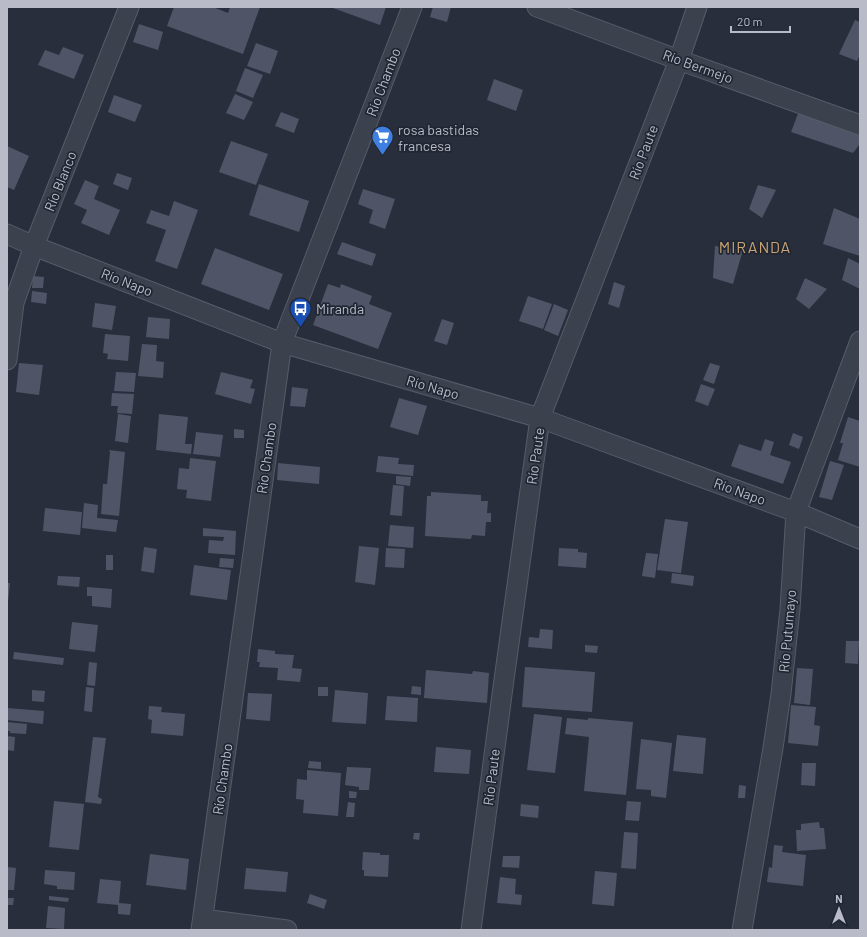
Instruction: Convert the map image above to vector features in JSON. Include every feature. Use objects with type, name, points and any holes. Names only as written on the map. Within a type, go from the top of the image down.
[{"type":"street","name":"Río Blanco","points":[[7,360],[14,303],[34,246],[129,7]]},
{"type":"street","name":"Río Chambo","points":[[202,924],[282,343],[412,7]]},
{"type":"street","name":"Río Bermejo","points":[[537,7],[679,60],[860,124]]},
{"type":"street","name":"Río Paute","points":[[471,930],[502,687],[540,418],[679,60],[697,7]]},
{"type":"street","name":"Río Napo","points":[[7,234],[34,246],[282,343],[540,418],[796,512],[860,539]]},
{"type":"street","name":"Río Putumayo","points":[[742,930],[774,748],[781,694],[790,609],[796,512],[860,341]]},
{"type":"street","points":[[202,924],[287,930]]},
{"type":"building","points":[[174,7],[213,7],[228,13],[230,7],[260,7],[243,54],[167,26]]},
{"type":"building","points":[[330,7],[386,7],[380,25]]},
{"type":"building","points":[[433,7],[451,7],[447,22],[430,17]]},
{"type":"building","points":[[855,20],[860,22],[860,55],[857,61],[839,54]]},
{"type":"building","points":[[139,24],[163,32],[158,50],[133,42]]},
{"type":"building","points":[[256,43],[278,51],[270,74],[247,66]]},
{"type":"building","points":[[63,47],[84,55],[74,79],[38,65],[45,50],[59,55]]},
{"type":"building","points":[[245,68],[263,75],[253,98],[236,91]]},
{"type":"building","points":[[494,79],[523,90],[516,111],[487,100]]},
{"type":"building","points":[[235,94],[253,102],[244,120],[226,113]]},
{"type":"building","points":[[114,95],[142,105],[135,122],[108,112]]},
{"type":"building","points":[[799,111],[860,132],[860,145],[853,153],[791,132]]},
{"type":"building","points":[[281,112],[299,119],[294,133],[275,126]]},
{"type":"building","points":[[231,141],[268,154],[256,185],[219,172]]},
{"type":"building","points":[[7,146],[29,156],[14,190],[7,187]]},
{"type":"building","points":[[117,173],[132,178],[128,190],[113,184]]},
{"type":"building","points":[[85,180],[99,186],[94,199],[120,210],[109,235],[81,223],[87,210],[74,204]]},
{"type":"building","points":[[259,184],[309,201],[299,232],[249,215]]},
{"type":"building","points":[[758,185],[776,190],[762,218],[749,209]]},
{"type":"building","points":[[363,189],[395,199],[385,229],[369,223],[373,210],[358,204]]},
{"type":"building","points":[[174,201],[198,210],[177,269],[155,261],[166,230],[146,223],[151,210],[169,216]]},
{"type":"building","points":[[834,208],[860,219],[860,256],[823,244]]},
{"type":"building","points":[[342,242],[376,254],[372,266],[337,254]]},
{"type":"building","points":[[715,246],[743,250],[733,284],[713,278]]},
{"type":"building","points":[[215,248],[283,274],[269,310],[201,284]]},
{"type":"building","points":[[848,258],[860,264],[860,289],[842,280]]},
{"type":"building","points":[[33,276],[44,277],[43,288],[32,288]]},
{"type":"building","points":[[805,278],[827,289],[809,309],[796,299]]},
{"type":"building","points":[[614,282],[625,286],[619,308],[608,304]]},
{"type":"building","points":[[328,284],[340,288],[341,284],[372,296],[369,304],[392,313],[378,349],[313,325]]},
{"type":"building","points":[[32,291],[47,293],[46,304],[31,302]]},
{"type":"building","points":[[528,296],[552,304],[543,329],[519,321]]},
{"type":"building","points":[[95,303],[116,306],[112,330],[92,327]]},
{"type":"building","points":[[554,304],[568,310],[558,336],[544,330]]},
{"type":"building","points":[[148,317],[170,319],[169,339],[146,337]]},
{"type":"building","points":[[442,319],[454,323],[447,345],[434,341]]},
{"type":"building","points":[[105,334],[130,336],[128,361],[107,359],[108,354],[103,353]]},
{"type":"building","points":[[142,344],[157,345],[156,361],[164,362],[163,378],[138,376]]},
{"type":"building","points":[[19,363],[43,365],[39,395],[16,392]]},
{"type":"building","points":[[710,363],[720,366],[714,384],[703,380]]},
{"type":"building","points":[[116,372],[136,373],[134,392],[114,391]]},
{"type":"building","points":[[221,372],[253,380],[250,388],[255,389],[251,404],[215,394]]},
{"type":"building","points":[[701,384],[715,389],[708,406],[695,401]]},
{"type":"building","points":[[292,387],[308,389],[305,407],[290,406]]},
{"type":"building","points":[[112,393],[134,394],[132,414],[117,413],[118,406],[111,406]]},
{"type":"building","points":[[399,398],[427,406],[418,435],[390,427]]},
{"type":"building","points":[[118,414],[131,416],[128,443],[115,441]]},
{"type":"building","points":[[159,414],[188,417],[185,444],[192,444],[191,454],[156,450]]},
{"type":"building","points":[[848,417],[860,421],[860,467],[838,460],[843,443],[840,443]]},
{"type":"building","points":[[234,429],[244,430],[244,438],[234,438]]},
{"type":"building","points":[[196,432],[223,435],[220,457],[193,454]]},
{"type":"building","points":[[793,433],[803,437],[799,449],[789,445]]},
{"type":"building","points":[[765,439],[774,442],[770,455],[791,462],[783,484],[731,466],[739,444],[761,451]]},
{"type":"building","points":[[109,450],[125,452],[119,516],[101,514],[103,484],[107,484]]},
{"type":"building","points":[[378,456],[399,458],[398,464],[414,465],[413,476],[376,472]]},
{"type":"building","points":[[190,458],[216,461],[211,501],[186,498],[187,490],[177,489],[179,468],[189,469]]},
{"type":"building","points":[[830,461],[844,465],[832,500],[819,497]]},
{"type":"building","points":[[278,463],[320,467],[319,484],[277,480]]},
{"type":"building","points":[[396,476],[411,477],[410,486],[396,484]]},
{"type":"building","points":[[393,485],[404,486],[402,516],[390,515]]},
{"type":"building","points":[[431,492],[481,495],[481,501],[488,501],[487,513],[491,513],[491,522],[486,522],[485,536],[472,535],[471,539],[425,536],[427,496],[431,496]]},
{"type":"building","points":[[84,503],[98,505],[97,518],[118,520],[116,532],[82,528]]},
{"type":"building","points":[[45,508],[82,512],[80,535],[43,531]]},
{"type":"building","points":[[665,519],[688,522],[681,573],[657,570]]},
{"type":"building","points":[[390,525],[414,527],[413,548],[388,546]]},
{"type":"building","points":[[203,528],[236,531],[235,555],[208,553],[209,540],[223,541],[224,537],[203,536]]},
{"type":"building","points":[[359,546],[379,548],[375,585],[355,582]]},
{"type":"building","points":[[144,547],[157,549],[154,573],[141,571]]},
{"type":"building","points":[[386,548],[405,549],[404,568],[385,567]]},
{"type":"building","points":[[559,548],[578,549],[578,552],[587,553],[586,568],[558,566]]},
{"type":"building","points":[[646,553],[658,554],[655,578],[642,576]]},
{"type":"building","points":[[106,555],[113,555],[113,570],[106,570]]},
{"type":"building","points":[[220,558],[234,559],[233,568],[219,567]]},
{"type":"building","points":[[194,565],[231,570],[227,600],[190,595]]},
{"type":"building","points":[[672,573],[694,576],[693,586],[671,583]]},
{"type":"building","points":[[58,576],[80,577],[79,587],[57,585]]},
{"type":"building","points":[[7,583],[10,583],[8,602],[7,602]]},
{"type":"building","points":[[87,587],[112,589],[111,608],[92,606],[92,596],[87,596]]},
{"type":"building","points":[[72,622],[98,625],[95,652],[69,649]]},
{"type":"building","points":[[540,629],[553,630],[552,649],[528,647],[529,637],[539,638]]},
{"type":"building","points":[[846,641],[859,641],[858,664],[845,663]]},
{"type":"building","points":[[585,645],[598,646],[597,653],[585,652]]},
{"type":"building","points":[[258,649],[275,651],[275,654],[294,655],[292,668],[302,669],[300,682],[277,680],[278,668],[259,667],[260,662],[257,662]]},
{"type":"building","points":[[14,652],[64,658],[63,665],[13,659]]},
{"type":"building","points":[[89,662],[97,663],[95,686],[87,685]]},
{"type":"building","points":[[525,667],[595,672],[592,712],[522,707]]},
{"type":"building","points":[[797,668],[813,669],[810,705],[794,703]]},
{"type":"building","points":[[426,670],[472,674],[473,671],[489,673],[487,703],[424,698]]},
{"type":"building","points":[[412,686],[421,687],[421,695],[411,694]]},
{"type":"building","points":[[86,687],[94,688],[92,712],[84,711]]},
{"type":"building","points":[[318,687],[328,687],[328,696],[318,696]]},
{"type":"building","points":[[32,690],[45,691],[44,702],[32,701]]},
{"type":"building","points":[[335,690],[368,693],[366,724],[332,722]]},
{"type":"building","points":[[248,693],[272,694],[270,721],[246,719]]},
{"type":"building","points":[[387,696],[418,698],[417,722],[385,720]]},
{"type":"building","points":[[791,705],[816,707],[814,725],[820,726],[818,746],[788,743]]},
{"type":"building","points":[[149,706],[162,707],[161,712],[185,714],[183,736],[151,733],[152,720],[148,719]]},
{"type":"building","points":[[7,708],[44,711],[43,724],[7,720]]},
{"type":"building","points":[[534,714],[562,717],[555,773],[527,770]]},
{"type":"building","points":[[567,718],[588,720],[588,718],[633,722],[626,795],[584,791],[589,737],[565,734]]},
{"type":"building","points":[[7,722],[27,724],[26,734],[10,733],[10,731],[7,731]]},
{"type":"building","points":[[677,735],[706,738],[703,774],[673,771]]},
{"type":"building","points":[[7,736],[15,737],[14,751],[7,750]]},
{"type":"building","points":[[93,737],[106,738],[98,797],[102,799],[101,804],[85,802]]},
{"type":"building","points":[[641,739],[672,743],[666,798],[651,796],[651,790],[636,789]]},
{"type":"building","points":[[436,747],[471,750],[469,774],[434,772]]},
{"type":"building","points":[[309,761],[321,762],[321,769],[308,768]]},
{"type":"building","points":[[802,763],[816,763],[815,786],[801,785]]},
{"type":"building","points":[[347,767],[371,768],[369,790],[359,790],[359,787],[345,785]]},
{"type":"building","points":[[307,770],[341,773],[338,816],[303,813],[304,800],[296,799],[297,779],[307,780]]},
{"type":"building","points":[[739,785],[746,786],[745,798],[738,798]]},
{"type":"building","points":[[349,791],[357,792],[356,798],[349,798]]},
{"type":"building","points":[[54,801],[84,804],[79,850],[49,847]]},
{"type":"building","points":[[627,801],[641,802],[639,821],[625,820]]},
{"type":"building","points":[[348,802],[355,803],[354,817],[346,817]]},
{"type":"building","points":[[521,804],[539,806],[538,818],[520,816]]},
{"type":"building","points":[[819,822],[820,828],[824,828],[826,849],[797,851],[796,830],[801,830],[801,824]]},
{"type":"building","points":[[624,832],[638,833],[636,869],[621,868]]},
{"type":"building","points":[[414,833],[420,833],[419,840],[413,839]]},
{"type":"building","points":[[774,845],[783,846],[782,852],[806,855],[803,886],[767,882],[769,867],[772,868]]},
{"type":"building","points":[[363,852],[389,855],[388,877],[364,876],[364,870],[362,870]]},
{"type":"building","points":[[150,854],[189,859],[186,890],[146,885]]},
{"type":"building","points":[[503,856],[520,856],[519,868],[502,867]]},
{"type":"building","points":[[7,867],[16,868],[14,890],[7,890]]},
{"type":"building","points":[[246,868],[288,872],[286,892],[244,889]]},
{"type":"building","points":[[45,870],[75,872],[74,890],[57,889],[57,886],[44,884]]},
{"type":"building","points":[[595,871],[617,873],[614,906],[592,904]]},
{"type":"building","points":[[500,877],[516,879],[515,894],[522,895],[521,905],[497,903]]},
{"type":"building","points":[[100,879],[121,881],[119,903],[131,904],[130,915],[118,914],[118,905],[97,903]]},
{"type":"building","points":[[310,894],[327,900],[324,909],[307,903]]},
{"type":"building","points":[[49,896],[69,898],[68,902],[49,900]]},
{"type":"building","points":[[7,898],[14,898],[13,905],[7,905]]},
{"type":"building","points":[[48,906],[65,908],[64,929],[46,928]]},
{"type":"place","name":"rosa bastidas francesa","points":[[382,156]]},
{"type":"place","name":"Miranda","points":[[300,328]]},
{"type":"district","name":"MIRANDA","points":[[755,246]]}]
